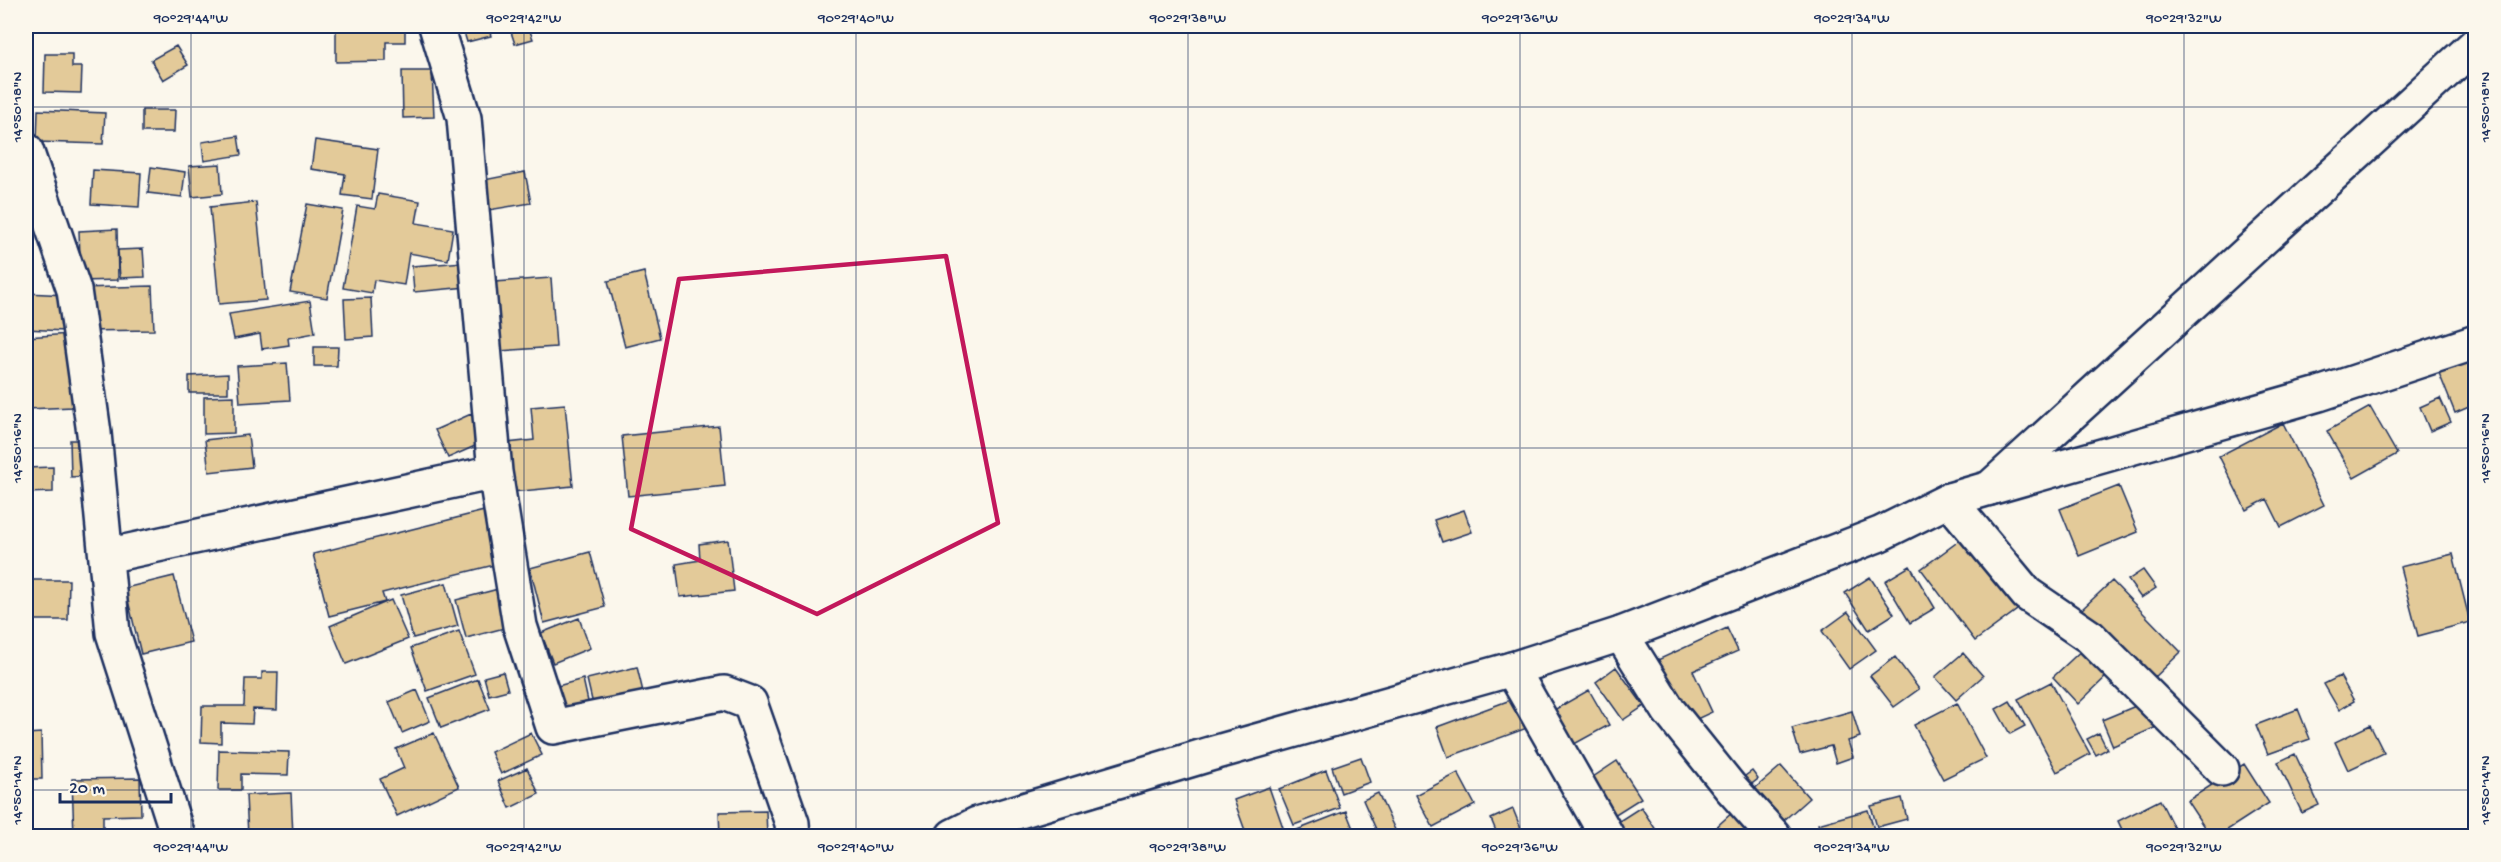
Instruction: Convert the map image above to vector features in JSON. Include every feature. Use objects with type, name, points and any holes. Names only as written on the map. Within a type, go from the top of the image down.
[{"type":"street","points":[[436,26],[464,118],[495,472],[520,626],[554,727],[724,693],[750,703],[792,823],[793,837]]},
{"type":"street","points":[[1990,488],[2475,44]]},
{"type":"street","points":[[26,150],[74,290],[94,433],[113,633],[178,837]]},
{"type":"street","points":[[953,837],[977,824],[1176,764],[1512,669],[1621,634],[1880,534],[1948,500],[2319,394],[2475,342]]},
{"type":"street","points":[[106,556],[495,472]]},
{"type":"street","points":[[1948,500],[2027,594],[2090,637],[2222,769]]},
{"type":"street","points":[[1621,634],[1669,711],[1774,837]]},
{"type":"street","points":[[1512,669],[1607,837]]},
{"type":"highlighted area","points":[[946,256],[998,523],[817,614],[631,529],[679,279]]},
{"type":"building","points":[[336,26],[405,26],[405,42],[386,42],[386,61],[336,62]]},
{"type":"building","points":[[462,26],[488,26],[491,36],[467,42]]},
{"type":"building","points":[[509,26],[528,26],[533,39],[515,44]]},
{"type":"building","points":[[176,46],[188,65],[163,80],[151,60]]},
{"type":"building","points":[[45,54],[72,54],[72,67],[82,67],[81,93],[44,92]]},
{"type":"building","points":[[402,71],[432,71],[434,117],[403,118]]},
{"type":"building","points":[[38,110],[105,113],[103,144],[37,142]]},
{"type":"building","points":[[142,110],[175,110],[174,132],[142,132]]},
{"type":"building","points":[[238,136],[241,155],[204,161],[202,142]]},
{"type":"building","points":[[315,140],[378,149],[372,199],[342,195],[345,174],[311,169]]},
{"type":"building","points":[[220,164],[222,194],[192,197],[189,166]]},
{"type":"building","points":[[151,167],[185,172],[182,197],[148,193]]},
{"type":"building","points":[[93,170],[141,173],[139,207],[91,204]]},
{"type":"building","points":[[525,172],[531,203],[489,210],[484,180]]},
{"type":"building","points":[[378,194],[420,201],[416,223],[453,229],[448,260],[409,253],[404,285],[374,280],[372,293],[343,288],[357,206],[375,209]]},
{"type":"building","points":[[256,202],[266,300],[219,304],[210,207]]},
{"type":"building","points":[[307,204],[343,210],[327,298],[290,292]]},
{"type":"building","points":[[117,229],[118,280],[81,281],[79,231]]},
{"type":"building","points":[[143,249],[145,277],[120,278],[118,250]]},
{"type":"building","points":[[464,262],[467,287],[414,292],[412,266]]},
{"type":"building","points":[[644,272],[660,338],[625,347],[608,281]]},
{"type":"building","points":[[551,278],[556,347],[499,351],[494,282]]},
{"type":"building","points":[[152,286],[154,330],[81,331],[80,288]]},
{"type":"building","points":[[26,293],[66,295],[64,331],[26,329]]},
{"type":"building","points":[[371,298],[373,337],[346,339],[344,299]]},
{"type":"building","points":[[310,301],[315,333],[288,338],[289,345],[262,349],[260,334],[234,339],[229,314]]},
{"type":"building","points":[[70,334],[73,407],[26,409],[26,337]]},
{"type":"building","points":[[314,347],[338,347],[337,366],[314,366]]},
{"type":"building","points":[[2476,358],[2476,404],[2455,413],[2439,373]]},
{"type":"building","points":[[287,363],[290,400],[240,403],[237,366]]},
{"type":"building","points":[[228,374],[228,393],[189,393],[189,376]]},
{"type":"building","points":[[234,396],[234,433],[204,434],[204,397]]},
{"type":"building","points":[[2440,398],[2451,422],[2430,431],[2420,407]]},
{"type":"building","points":[[565,404],[573,486],[512,492],[507,443],[534,440],[531,407]]},
{"type":"building","points":[[2370,407],[2397,454],[2354,478],[2327,431]]},
{"type":"building","points":[[471,414],[484,442],[448,458],[435,430]]},
{"type":"building","points":[[2283,423],[2324,505],[2281,527],[2267,499],[2246,510],[2219,456]]},
{"type":"building","points":[[719,426],[725,486],[628,496],[622,436]]},
{"type":"building","points":[[248,435],[252,467],[209,472],[205,440]]},
{"type":"building","points":[[70,440],[86,440],[87,476],[71,477]]},
{"type":"building","points":[[53,467],[53,492],[26,493],[26,468]]},
{"type":"building","points":[[2119,486],[2138,532],[2079,556],[2060,509]]},
{"type":"building","points":[[1464,510],[1472,532],[1442,542],[1434,520]]},
{"type":"building","points":[[484,511],[498,564],[382,593],[385,602],[329,616],[313,554]]},
{"type":"building","points":[[1967,535],[2021,607],[1975,641],[1921,569]]},
{"type":"building","points":[[728,540],[734,591],[680,597],[676,564],[700,560],[699,544]]},
{"type":"building","points":[[590,552],[605,607],[544,623],[530,568]]},
{"type":"building","points":[[2453,554],[2470,622],[2418,636],[2400,567]]},
{"type":"building","points":[[1910,566],[1935,608],[1910,623],[1885,581]]},
{"type":"building","points":[[2143,570],[2156,588],[2141,598],[2128,580]]},
{"type":"building","points":[[174,576],[191,642],[141,654],[125,588]]},
{"type":"building","points":[[1870,577],[1894,614],[1869,630],[1845,593]]},
{"type":"building","points":[[32,580],[69,580],[68,620],[32,620]]},
{"type":"building","points":[[2112,581],[2181,652],[2150,682],[2081,610]]},
{"type":"building","points":[[446,583],[458,626],[413,638],[401,595]]},
{"type":"building","points":[[502,588],[512,626],[466,638],[456,600]]},
{"type":"building","points":[[391,600],[408,639],[346,664],[330,626]]},
{"type":"building","points":[[1848,612],[1876,650],[1849,669],[1822,631]]},
{"type":"building","points":[[579,618],[590,648],[553,663],[541,633]]},
{"type":"building","points":[[1727,628],[1738,651],[1693,671],[1712,712],[1684,725],[1649,664]]},
{"type":"building","points":[[459,631],[475,674],[427,691],[411,648]]},
{"type":"building","points":[[2088,644],[2113,670],[2078,704],[2053,677]]},
{"type":"building","points":[[1963,653],[1983,676],[1956,700],[1935,677]]},
{"type":"building","points":[[1895,657],[1919,689],[1894,707],[1870,676]]},
{"type":"building","points":[[637,667],[644,696],[594,709],[587,679]]},
{"type":"building","points":[[1616,667],[1644,706],[1623,720],[1596,682]]},
{"type":"building","points":[[262,672],[278,672],[277,710],[253,709],[252,724],[221,723],[221,743],[201,742],[202,706],[244,706],[245,679],[262,679]]},
{"type":"building","points":[[503,672],[508,690],[489,695],[484,677]]},
{"type":"building","points":[[2340,676],[2354,701],[2339,710],[2324,684]]},
{"type":"building","points":[[478,679],[490,709],[441,728],[429,698]]},
{"type":"building","points":[[583,679],[589,706],[561,714],[554,687]]},
{"type":"building","points":[[2051,682],[2090,754],[2057,772],[2018,699]]},
{"type":"building","points":[[417,690],[430,721],[402,733],[389,702]]},
{"type":"building","points":[[1589,690],[1609,725],[1567,748],[1547,714]]},
{"type":"building","points":[[1524,695],[1535,725],[1448,757],[1437,727]]},
{"type":"building","points":[[2150,700],[2161,725],[2113,746],[2102,720]]},
{"type":"building","points":[[2010,701],[2025,726],[2010,734],[1996,709]]},
{"type":"building","points":[[1957,703],[1986,758],[1943,779],[1914,725]]},
{"type":"building","points":[[2298,709],[2310,739],[2268,754],[2256,725]]},
{"type":"building","points":[[1852,711],[1860,737],[1848,741],[1853,757],[1836,763],[1831,746],[1800,754],[1792,728]]},
{"type":"building","points":[[2370,725],[2384,753],[2348,770],[2335,742]]},
{"type":"building","points":[[41,733],[42,779],[26,779],[26,734]]},
{"type":"building","points":[[434,733],[459,787],[397,816],[380,779],[404,768],[396,749]]},
{"type":"building","points":[[531,733],[542,755],[501,774],[491,752]]},
{"type":"building","points":[[2099,733],[2107,749],[2096,755],[2087,739]]},
{"type":"building","points":[[219,750],[289,752],[288,775],[241,774],[241,790],[218,790]]},
{"type":"building","points":[[2295,754],[2319,805],[2302,813],[2278,762]]},
{"type":"building","points":[[1361,757],[1370,782],[1341,793],[1332,767]]},
{"type":"building","points":[[1617,761],[1641,798],[1611,817],[1587,781]]},
{"type":"building","points":[[2244,764],[2269,803],[2218,836],[2210,836],[2187,801]]},
{"type":"building","points":[[1781,766],[1809,798],[1782,822],[1753,790]]},
{"type":"building","points":[[527,768],[539,794],[510,808],[498,781]]},
{"type":"building","points":[[1326,770],[1340,808],[1294,825],[1279,789]]},
{"type":"building","points":[[1752,771],[1758,779],[1744,790],[1738,781]]},
{"type":"building","points":[[1458,773],[1475,805],[1433,827],[1416,795]]},
{"type":"building","points":[[140,778],[141,815],[103,816],[103,836],[74,836],[72,779]]},
{"type":"building","points":[[1269,787],[1286,836],[1247,836],[1234,800]]},
{"type":"building","points":[[291,793],[293,836],[248,836],[246,795]]},
{"type":"building","points":[[1378,793],[1396,832],[1384,836],[1379,836],[1363,800]]},
{"type":"building","points":[[1902,798],[1907,819],[1877,827],[1871,806]]},
{"type":"building","points":[[2160,800],[2178,836],[2125,836],[2118,821]]},
{"type":"building","points":[[1641,807],[1660,836],[1621,836],[1613,825]]},
{"type":"building","points":[[1513,809],[1521,829],[1498,836],[1491,819]]},
{"type":"building","points":[[1868,810],[1876,836],[1822,836],[1818,824]]},
{"type":"building","points":[[766,811],[767,836],[720,836],[719,812]]},
{"type":"building","points":[[1346,811],[1356,836],[1300,836],[1297,830]]},
{"type":"building","points":[[1734,811],[1752,829],[1744,836],[1722,836],[1714,829]]}]
